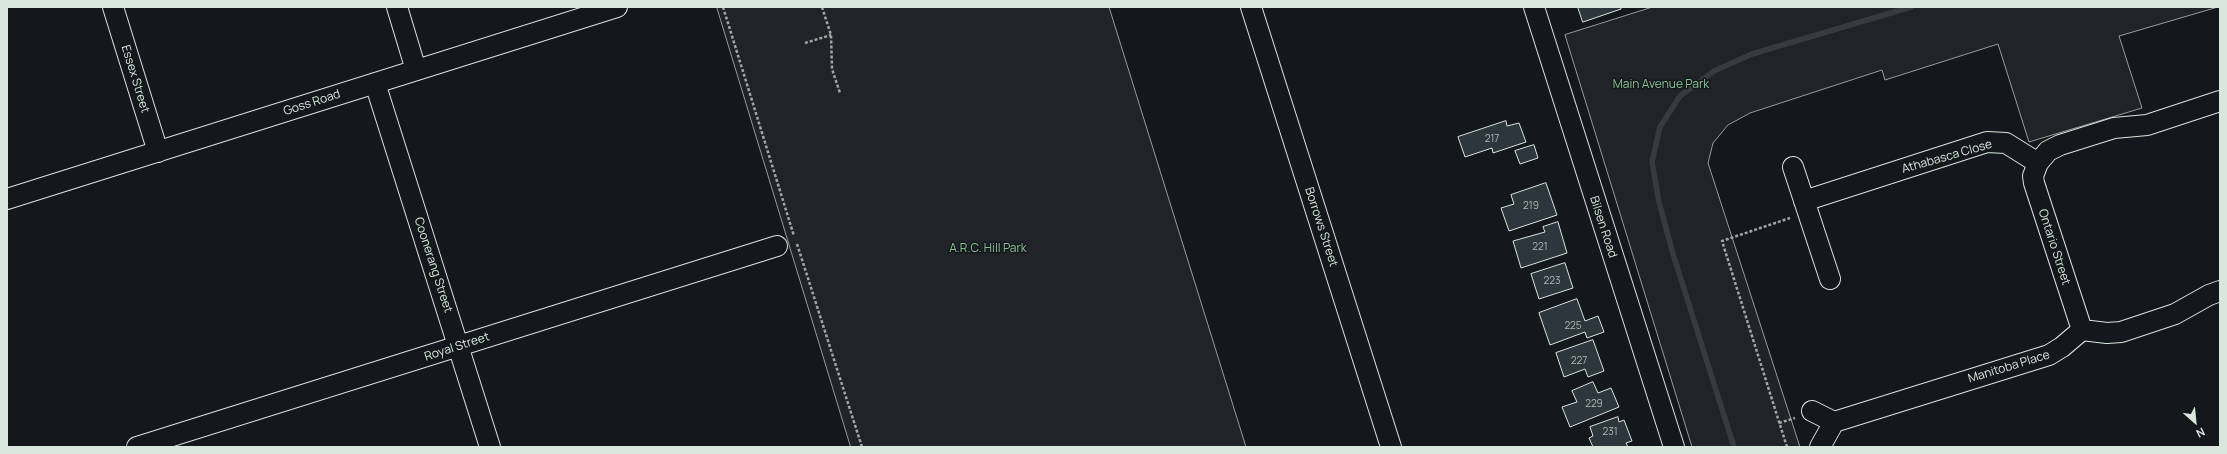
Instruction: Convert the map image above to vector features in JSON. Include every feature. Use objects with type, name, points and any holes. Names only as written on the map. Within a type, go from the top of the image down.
[{"type":"street","name":"Essex Street","points":[[113,7],[158,152]]},
{"type":"street","points":[[397,7],[416,70]]},
{"type":"street","name":"Goss Road","points":[[7,199],[617,7]]},
{"type":"street","name":"Borrows Street","points":[[1251,7],[1391,447]]},
{"type":"street","name":"Bilsen Road","points":[[1534,7],[1674,447]]},
{"type":"street","name":"Coonerang Street","points":[[375,83],[490,447]]},
{"type":"street","points":[[2038,163],[2048,151],[2060,145],[2114,128],[2147,125],[2220,102]]},
{"type":"street","name":"Athabasca Close","points":[[1804,201],[1987,142],[2006,143],[2038,163]]},
{"type":"street","name":"Ontario Street","points":[[2038,163],[2033,176],[2034,183],[2082,330]]},
{"type":"street","points":[[1793,167],[1830,279]]},
{"type":"street","name":"Royal Street","points":[[137,447],[777,246]]},
{"type":"street","points":[[2082,330],[2107,333],[2121,332],[2175,314],[2209,295],[2220,291]]},
{"type":"street","name":"Manitoba Place","points":[[1834,422],[2049,355],[2062,347],[2082,330]]},
{"type":"street","points":[[1812,411],[1834,422],[1820,447]]},
{"type":"path","points":[[723,7],[862,447]]},
{"type":"path","points":[[822,7],[831,35],[832,69],[840,93]]},
{"type":"path","points":[[805,42],[831,35]]},
{"type":"path","points":[[1787,447],[1722,241],[1791,217],[1804,201]]},
{"type":"green space","name":"A.R.C. Hill Park","points":[[717,7],[1109,7],[1246,447],[851,447]]},
{"type":"green space","name":"Main Avenue Park","points":[[1653,7],[2218,7],[2119,36],[2142,108],[2029,142],[1998,44],[1885,80],[1882,70],[1750,113],[1728,125],[1713,143],[1708,163],[1800,447],[1692,447],[1565,35]]},
{"type":"building","points":[[1578,7],[1621,7],[1621,9],[1583,22]]},
{"type":"building","points":[[1506,121],[1507,126],[1519,123],[1526,142],[1493,153],[1492,148],[1465,157],[1458,137]]},
{"type":"building","points":[[1534,145],[1538,158],[1520,164],[1515,151]]},
{"type":"building","points":[[1546,183],[1557,215],[1509,231],[1501,208],[1514,204],[1511,195]]},
{"type":"building","points":[[1558,222],[1567,253],[1521,268],[1513,241],[1545,232],[1543,227]]},
{"type":"building","points":[[1565,263],[1573,288],[1539,299],[1531,274]]},
{"type":"building","points":[[1577,299],[1585,321],[1598,316],[1604,332],[1587,338],[1585,332],[1550,345],[1539,313]]},
{"type":"building","points":[[1593,340],[1604,371],[1588,377],[1585,369],[1564,377],[1556,353]]},
{"type":"building","points":[[1593,382],[1598,393],[1611,388],[1619,407],[1570,427],[1562,407],[1577,402],[1572,391]]},
{"type":"building","points":[[1618,417],[1619,422],[1624,420],[1632,441],[1626,443],[1628,447],[1593,447],[1589,438],[1593,436],[1590,427]]},
{"type":"waterway","points":[[1734,447],[1673,254],[1659,202],[1652,162],[1660,127],[1680,96],[1714,71],[1752,54],[1911,7]]}]
